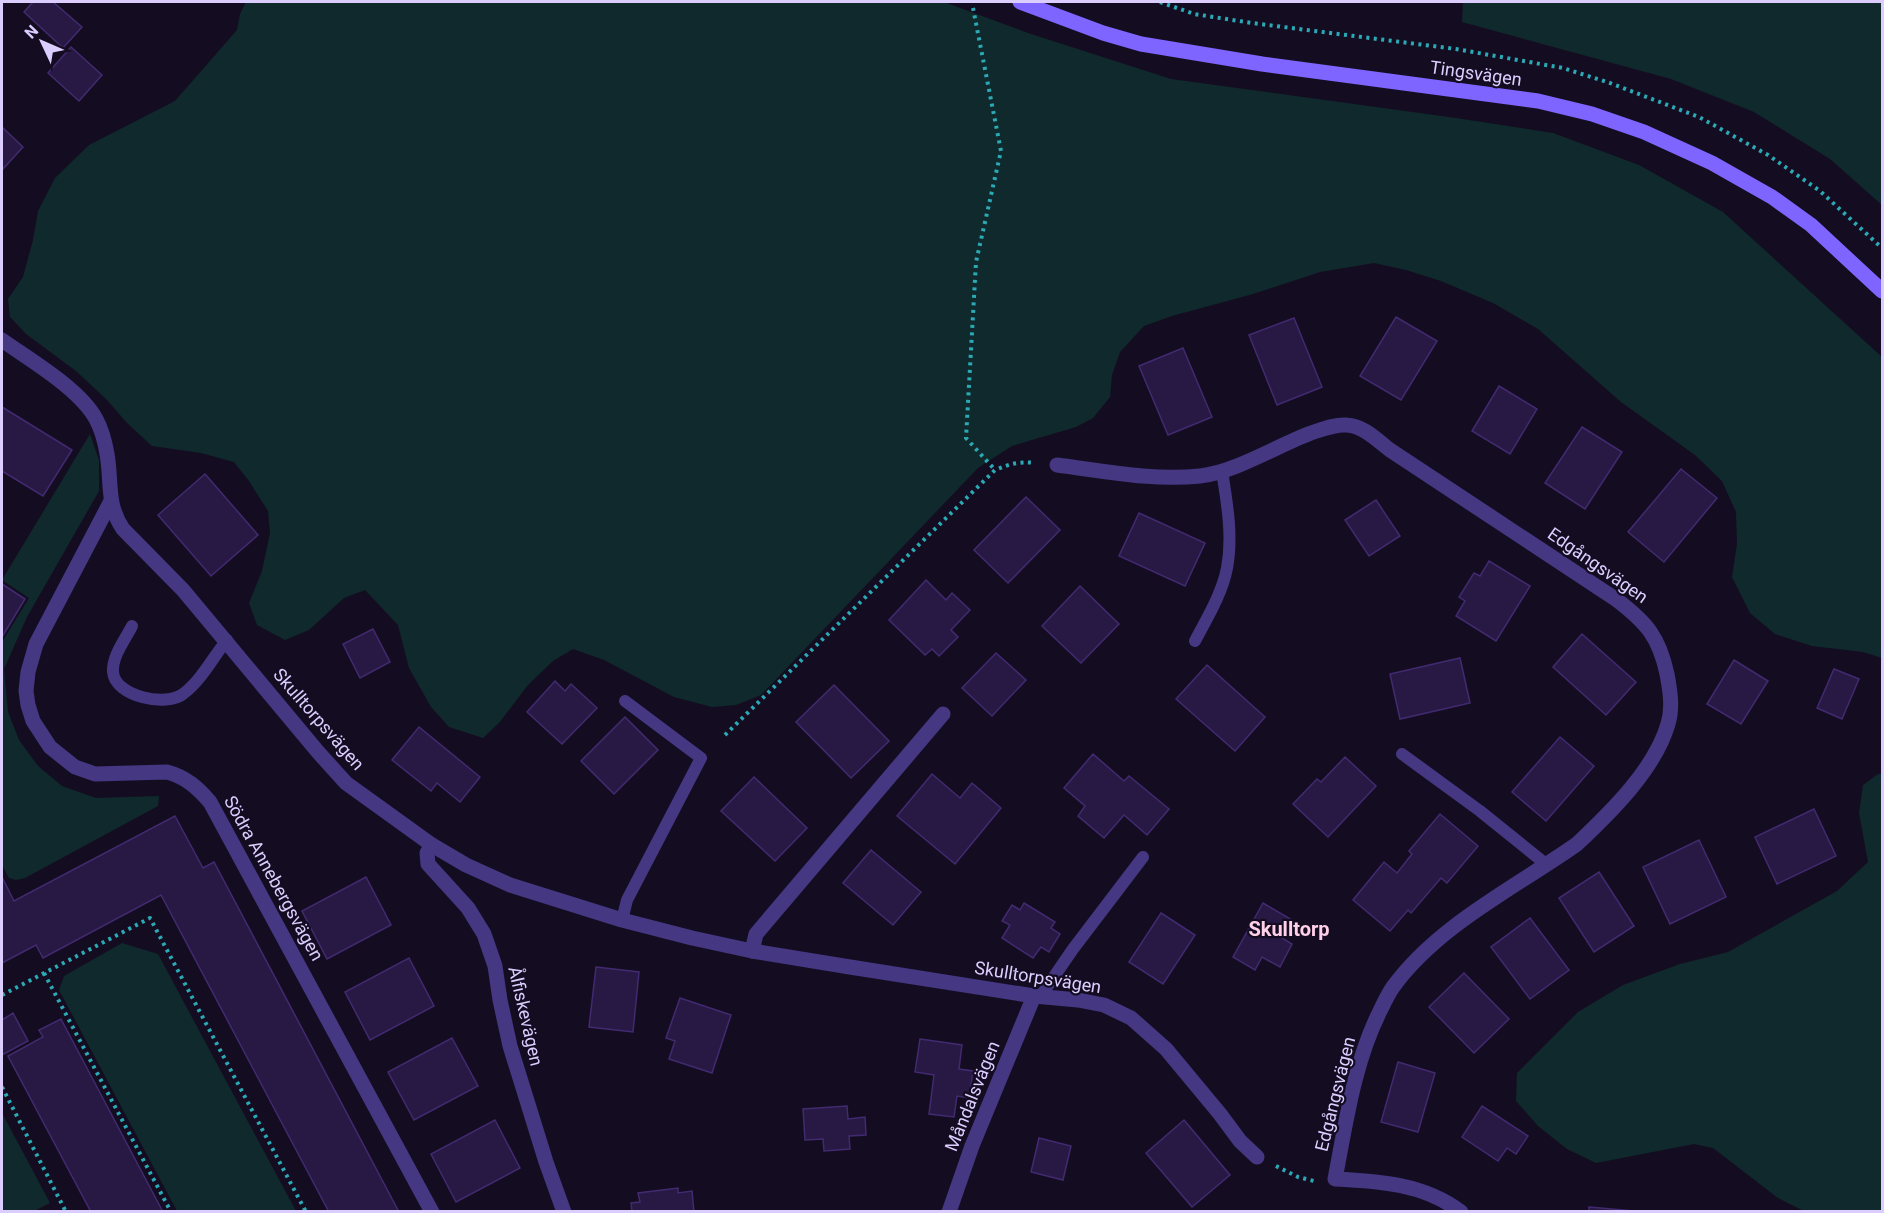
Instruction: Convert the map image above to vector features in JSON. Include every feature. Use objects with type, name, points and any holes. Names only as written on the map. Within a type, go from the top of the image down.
[{"type":"street","name":"Tingsvägen","points":[[1020,2],[1103,33],[1141,44],[1262,64],[1538,101],[1592,114],[1644,132],[1712,164],[1772,197],[1811,225],[1882,291]]},
{"type":"street","name":"Skulltorpsvägen","points":[[2,340],[75,394],[96,418],[104,437],[108,457],[111,501],[116,518],[123,529],[183,590],[346,783],[432,845],[466,865],[510,885],[622,920],[692,938],[752,951],[1104,1005],[1131,1018],[1166,1049],[1240,1141],[1257,1157]]},
{"type":"street","name":"Edgångsvägen","points":[[1057,465],[1155,477],[1199,476],[1222,471],[1329,427],[1348,425],[1364,430],[1390,450],[1617,600],[1640,618],[1653,634],[1662,653],[1671,696],[1669,722],[1646,768],[1619,801],[1577,844],[1434,942],[1408,967],[1392,988],[1366,1045],[1351,1098],[1335,1179]]},
{"type":"street","name":"Södra Annebergsvägen","points":[[111,501],[36,644],[28,672],[26,691],[33,721],[50,747],[75,767],[95,774],[167,772],[178,775],[199,789],[210,802],[432,1212]]},
{"type":"street","points":[[752,951],[756,934],[943,714]]},
{"type":"street","name":"Ålfiskevägen","points":[[432,845],[427,853],[428,864],[468,908],[484,933],[495,966],[510,1046],[564,1212]]},
{"type":"street","name":"Måndalsvägen","points":[[949,1212],[972,1146],[1037,996]]},
{"type":"street","points":[[1335,1179],[1378,1181],[1407,1187],[1433,1195],[1461,1212]]},
{"type":"lane","points":[[1195,641],[1213,606],[1227,570],[1230,540],[1222,471]]},
{"type":"lane","points":[[132,626],[116,656],[113,671],[115,682],[123,690],[138,697],[166,700],[182,696],[226,640]]},
{"type":"lane","points":[[622,920],[627,900],[701,758],[625,700]]},
{"type":"lane","points":[[1402,754],[1480,811],[1547,865]]},
{"type":"lane","points":[[1037,996],[1143,857]]},
{"type":"path","points":[[974,8],[1001,151],[976,262],[966,438],[995,470]]},
{"type":"path","points":[[725,735],[995,470],[1023,461],[1057,465]]},
{"type":"path","points":[[2,995],[150,918],[306,1212]]},
{"type":"path","points":[[44,973],[171,1212]]},
{"type":"path","points":[[2,1087],[66,1212]]},
{"type":"path","points":[[1257,1157],[1298,1177],[1316,1181],[1335,1179]]},
{"type":"green space","points":[[246,2],[944,2],[1028,33],[1171,79],[1553,133],[1639,165],[1723,212],[1882,357],[1882,658],[1863,652],[1812,646],[1775,634],[1750,613],[1732,577],[1737,544],[1736,512],[1722,481],[1695,455],[1621,402],[1538,329],[1493,303],[1441,281],[1374,263],[1320,272],[1144,326],[1120,352],[1112,375],[1110,397],[1093,418],[1076,427],[1012,446],[978,468],[761,695],[736,705],[712,707],[674,697],[604,660],[573,649],[553,661],[528,685],[499,723],[483,738],[449,727],[431,707],[409,668],[398,625],[365,590],[344,598],[309,630],[285,640],[257,625],[249,603],[262,571],[270,533],[268,511],[234,462],[201,453],[152,446],[76,371],[26,334],[10,317],[8,299],[23,277],[38,211],[55,178],[89,145],[175,101],[237,30],[240,14]]},
{"type":"green space","points":[[1463,2],[1882,2],[1882,205],[1830,159],[1754,112],[1671,79],[1462,22]]},
{"type":"green space","points":[[90,434],[99,460],[99,491],[27,617],[4,669],[8,712],[19,740],[38,766],[62,786],[96,798],[159,796],[158,806],[25,878],[16,880],[9,878],[2,865],[2,642],[29,598],[2,580]]},
{"type":"green space","points":[[1878,774],[1882,774],[1882,1211],[1804,1211],[1778,1198],[1713,1148],[1694,1144],[1596,1163],[1567,1149],[1538,1126],[1516,1101],[1517,1073],[1578,1012],[1623,985],[1680,964],[1728,952],[1837,891],[1868,862],[1859,813],[1863,785]]},
{"type":"green space","points":[[122,943],[158,954],[296,1211],[177,1211],[59,990],[64,976]]},
{"type":"green space","points":[[2,1113],[50,1203],[34,1211],[2,1211]]},
{"type":"building","points":[[33,2],[53,2],[82,27],[63,48],[24,12]]},
{"type":"building","points":[[71,47],[102,75],[79,101],[48,73]]},
{"type":"building","points":[[2,127],[23,147],[2,170]]},
{"type":"building","points":[[1396,317],[1437,341],[1401,400],[1360,376]]},
{"type":"building","points":[[1294,318],[1322,387],[1277,405],[1249,335]]},
{"type":"building","points":[[1183,348],[1212,417],[1168,435],[1139,366]]},
{"type":"building","points":[[1499,386],[1537,409],[1510,454],[1472,431]]},
{"type":"building","points":[[2,407],[72,450],[43,496],[2,471]]},
{"type":"building","points":[[1582,427],[1622,452],[1585,509],[1545,483]]},
{"type":"building","points":[[1681,469],[1717,498],[1664,562],[1628,532]]},
{"type":"building","points":[[205,474],[258,535],[211,576],[158,515]]},
{"type":"building","points":[[1026,497],[1060,530],[1008,583],[974,550]]},
{"type":"building","points":[[1376,500],[1400,536],[1369,556],[1345,520]]},
{"type":"building","points":[[1139,513],[1205,543],[1185,586],[1119,556]]},
{"type":"building","points":[[1489,561],[1530,586],[1496,641],[1456,616],[1465,601],[1459,597],[1474,573],[1480,576]]},
{"type":"building","points":[[926,580],[946,600],[952,593],[970,610],[951,630],[958,637],[939,656],[932,649],[925,655],[889,620]]},
{"type":"building","points":[[2,584],[25,599],[2,637]]},
{"type":"building","points":[[1080,586],[1119,624],[1081,663],[1042,626]]},
{"type":"building","points":[[373,629],[390,662],[360,678],[343,644]]},
{"type":"building","points":[[1582,634],[1636,682],[1606,715],[1553,667]]},
{"type":"building","points":[[996,653],[1026,680],[992,716],[962,688]]},
{"type":"building","points":[[1460,658],[1470,703],[1400,719],[1390,674]]},
{"type":"building","points":[[1734,660],[1768,681],[1741,724],[1707,704]]},
{"type":"building","points":[[1207,665],[1265,717],[1235,751],[1176,699]]},
{"type":"building","points":[[1834,669],[1859,679],[1842,719],[1817,708]]},
{"type":"building","points":[[555,681],[565,691],[571,684],[597,708],[562,744],[527,712]]},
{"type":"building","points":[[834,685],[889,741],[851,778],[796,722]]},
{"type":"building","points":[[625,717],[658,750],[614,794],[581,761]]},
{"type":"building","points":[[419,727],[480,777],[460,802],[437,783],[431,791],[392,760]]},
{"type":"building","points":[[1560,737],[1594,766],[1546,821],[1512,792]]},
{"type":"building","points":[[1093,754],[1124,781],[1129,776],[1169,809],[1147,835],[1124,815],[1104,838],[1078,816],[1085,806],[1064,788]]},
{"type":"building","points":[[1345,757],[1376,786],[1328,837],[1293,804],[1317,779],[1321,782]]},
{"type":"building","points":[[932,774],[960,798],[972,783],[1001,808],[955,864],[897,816]]},
{"type":"building","points":[[754,777],[807,828],[775,861],[721,811]]},
{"type":"building","points":[[1814,809],[1836,856],[1777,884],[1755,837]]},
{"type":"building","points":[[1440,814],[1478,846],[1447,883],[1441,878],[1411,913],[1408,910],[1390,931],[1353,900],[1384,862],[1397,873],[1412,854],[1409,851]]},
{"type":"building","points":[[175,816],[203,868],[214,862],[399,1212],[329,1212],[161,895],[43,958],[36,945],[2,963],[2,877],[14,901]]},
{"type":"building","points":[[1699,840],[1726,897],[1670,924],[1643,867]]},
{"type":"building","points":[[871,850],[921,892],[893,925],[843,883]]},
{"type":"building","points":[[1599,872],[1634,926],[1594,952],[1559,898]]},
{"type":"building","points":[[366,877],[391,925],[327,959],[302,911]]},
{"type":"building","points":[[1024,903],[1055,922],[1051,928],[1060,934],[1049,952],[1041,947],[1033,958],[1002,938],[1010,925],[1002,921],[1012,905],[1020,910]]},
{"type":"building","points":[[1263,903],[1292,920],[1282,938],[1292,944],[1280,967],[1262,957],[1255,970],[1233,957]]},
{"type":"building","points":[[1161,913],[1195,935],[1163,984],[1129,962]]},
{"type":"building","points":[[1530,918],[1569,970],[1530,999],[1491,947]]},
{"type":"building","points":[[409,958],[434,1006],[370,1040],[345,992]]},
{"type":"building","points":[[596,967],[639,972],[633,1032],[589,1027]]},
{"type":"building","points":[[1464,973],[1509,1019],[1474,1053],[1429,1007]]},
{"type":"building","points":[[680,998],[731,1015],[712,1073],[669,1059],[675,1041],[666,1038]]},
{"type":"building","points":[[13,1013],[28,1041],[2,1055],[2,1020]]},
{"type":"building","points":[[61,1019],[163,1212],[91,1212],[8,1056],[43,1037],[39,1030]]},
{"type":"building","points":[[452,1038],[478,1086],[414,1120],[388,1072]]},
{"type":"building","points":[[920,1039],[962,1045],[959,1069],[973,1071],[969,1098],[957,1096],[954,1117],[929,1114],[934,1075],[915,1072]]},
{"type":"building","points":[[1398,1062],[1435,1073],[1418,1132],[1381,1122]]},
{"type":"building","points":[[847,1106],[848,1119],[865,1117],[866,1135],[849,1136],[850,1149],[824,1151],[823,1139],[805,1140],[803,1109]]},
{"type":"building","points":[[1482,1106],[1528,1136],[1516,1154],[1507,1148],[1498,1161],[1462,1137]]},
{"type":"building","points":[[495,1120],[520,1168],[456,1202],[431,1154]]},
{"type":"building","points":[[1184,1120],[1230,1175],[1192,1207],[1146,1153]]},
{"type":"building","points":[[1039,1138],[1071,1146],[1063,1180],[1031,1172]]},
{"type":"building","points":[[678,1188],[678,1193],[692,1191],[694,1212],[632,1212],[631,1203],[640,1202],[638,1193]]},
{"type":"building","points":[[1589,1207],[1635,1211],[1589,1212]]},
{"type":"district","name":"Skulltorp","points":[[1289,929]]}]
